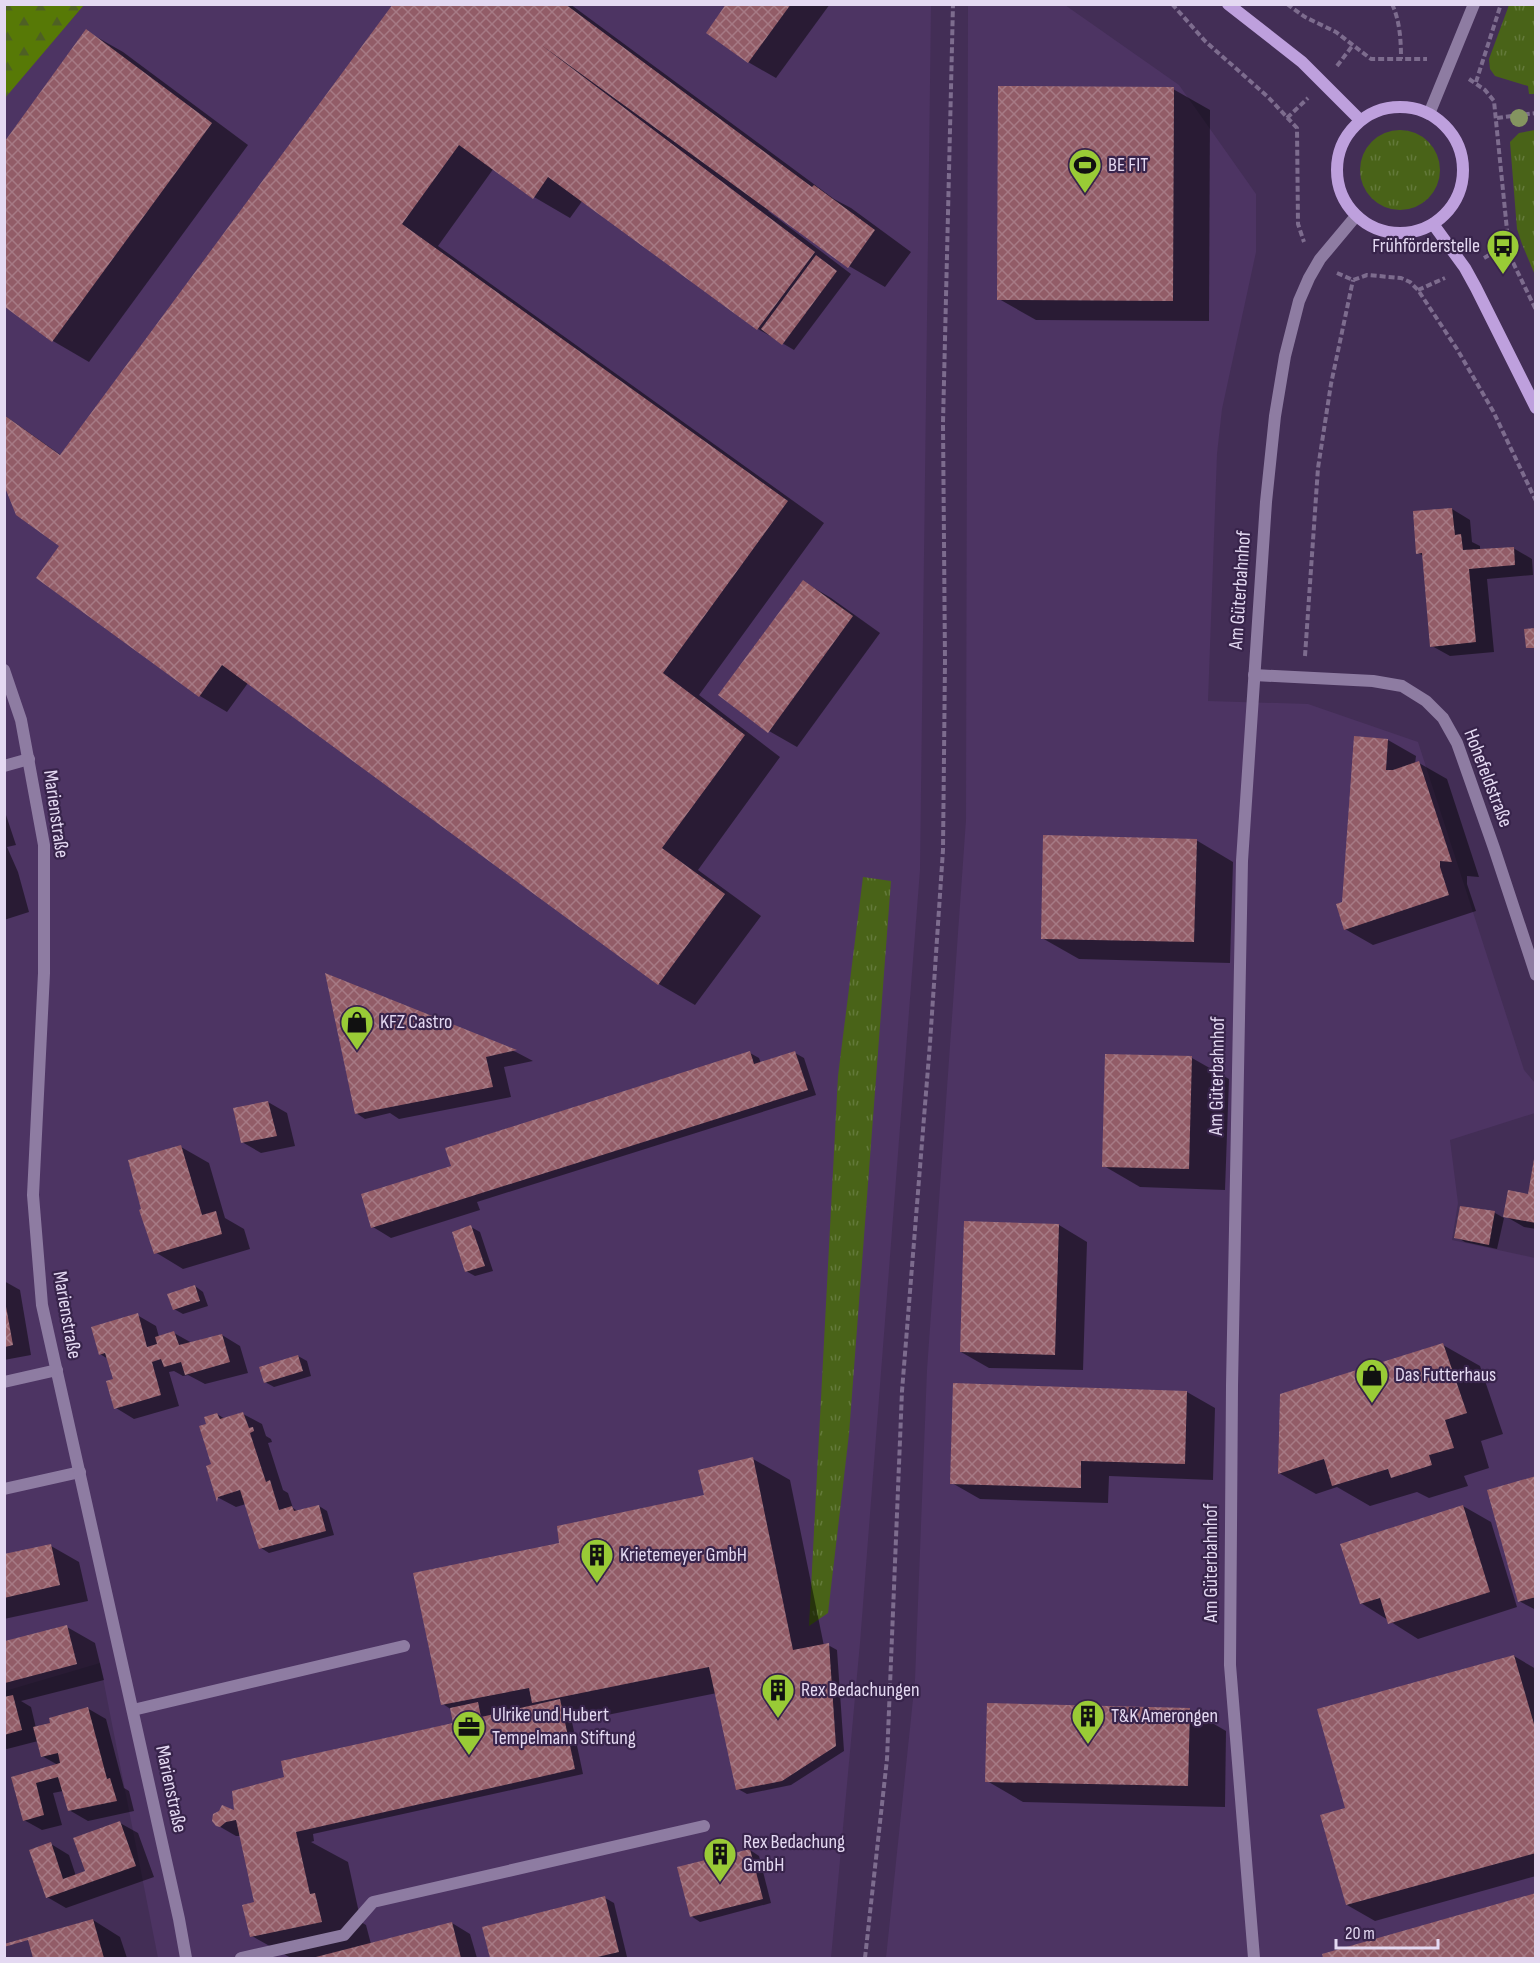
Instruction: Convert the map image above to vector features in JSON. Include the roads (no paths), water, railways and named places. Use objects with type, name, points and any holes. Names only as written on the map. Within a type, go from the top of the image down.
[{"type":"street","points":[[1228,4],[1302,62],[1360,120]]},
{"type":"street","points":[[1429,114],[1474,4]]},
{"type":"street","points":[[1394,107],[1412,108],[1429,114],[1443,124],[1454,138],[1461,155],[1463,173],[1459,191],[1451,207],[1433,224],[1406,233],[1388,232],[1371,227],[1356,216],[1345,202],[1338,185],[1336,167],[1340,150],[1348,133],[1360,120],[1376,111],[1394,107]]},
{"type":"street","name":"Am Güterbahnhof","points":[[1254,1959],[1230,1665],[1232,1398],[1242,861],[1266,502],[1275,416],[1285,356],[1299,301],[1308,278],[1320,259],[1356,216]]},
{"type":"street","points":[[1433,224],[1465,268],[1536,408]]},
{"type":"street","name":"Marienstraße","points":[[4,670],[21,720],[44,845],[44,973],[33,1195],[42,1305],[186,1959]]},
{"type":"street","name":"Hohefeldstraße","points":[[1254,675],[1373,681],[1402,686],[1426,701],[1443,718],[1457,743],[1536,975]]},
{"type":"street","points":[[4,766],[29,759]]},
{"type":"street","points":[[4,1382],[57,1370]]},
{"type":"street","points":[[4,1489],[80,1472]]},
{"type":"street","points":[[133,1710],[404,1646]]},
{"type":"street","points":[[241,1959],[344,1935],[373,1902],[704,1826]]},
{"type":"place","name":"BE FIT","points":[[1085,194]]},
{"type":"place","name":"Frühförderstelle","points":[[1503,275]]},
{"type":"place","name":"KFZ Castro","points":[[357,1051]]},
{"type":"place","name":"Das Futterhaus","points":[[1372,1404]]},
{"type":"place","name":"Krietemeyer GmbH","points":[[597,1584]]},
{"type":"place","name":"Rex Bedachungen","points":[[778,1719]]},
{"type":"place","name":"T&K Amerongen","points":[[1088,1745]]},
{"type":"place","name":"Ulrike und Hubert Tempelmann Stiftung","points":[[469,1756]]},
{"type":"place","name":"Rex Bedachung GmbH","points":[[720,1883]]}]
